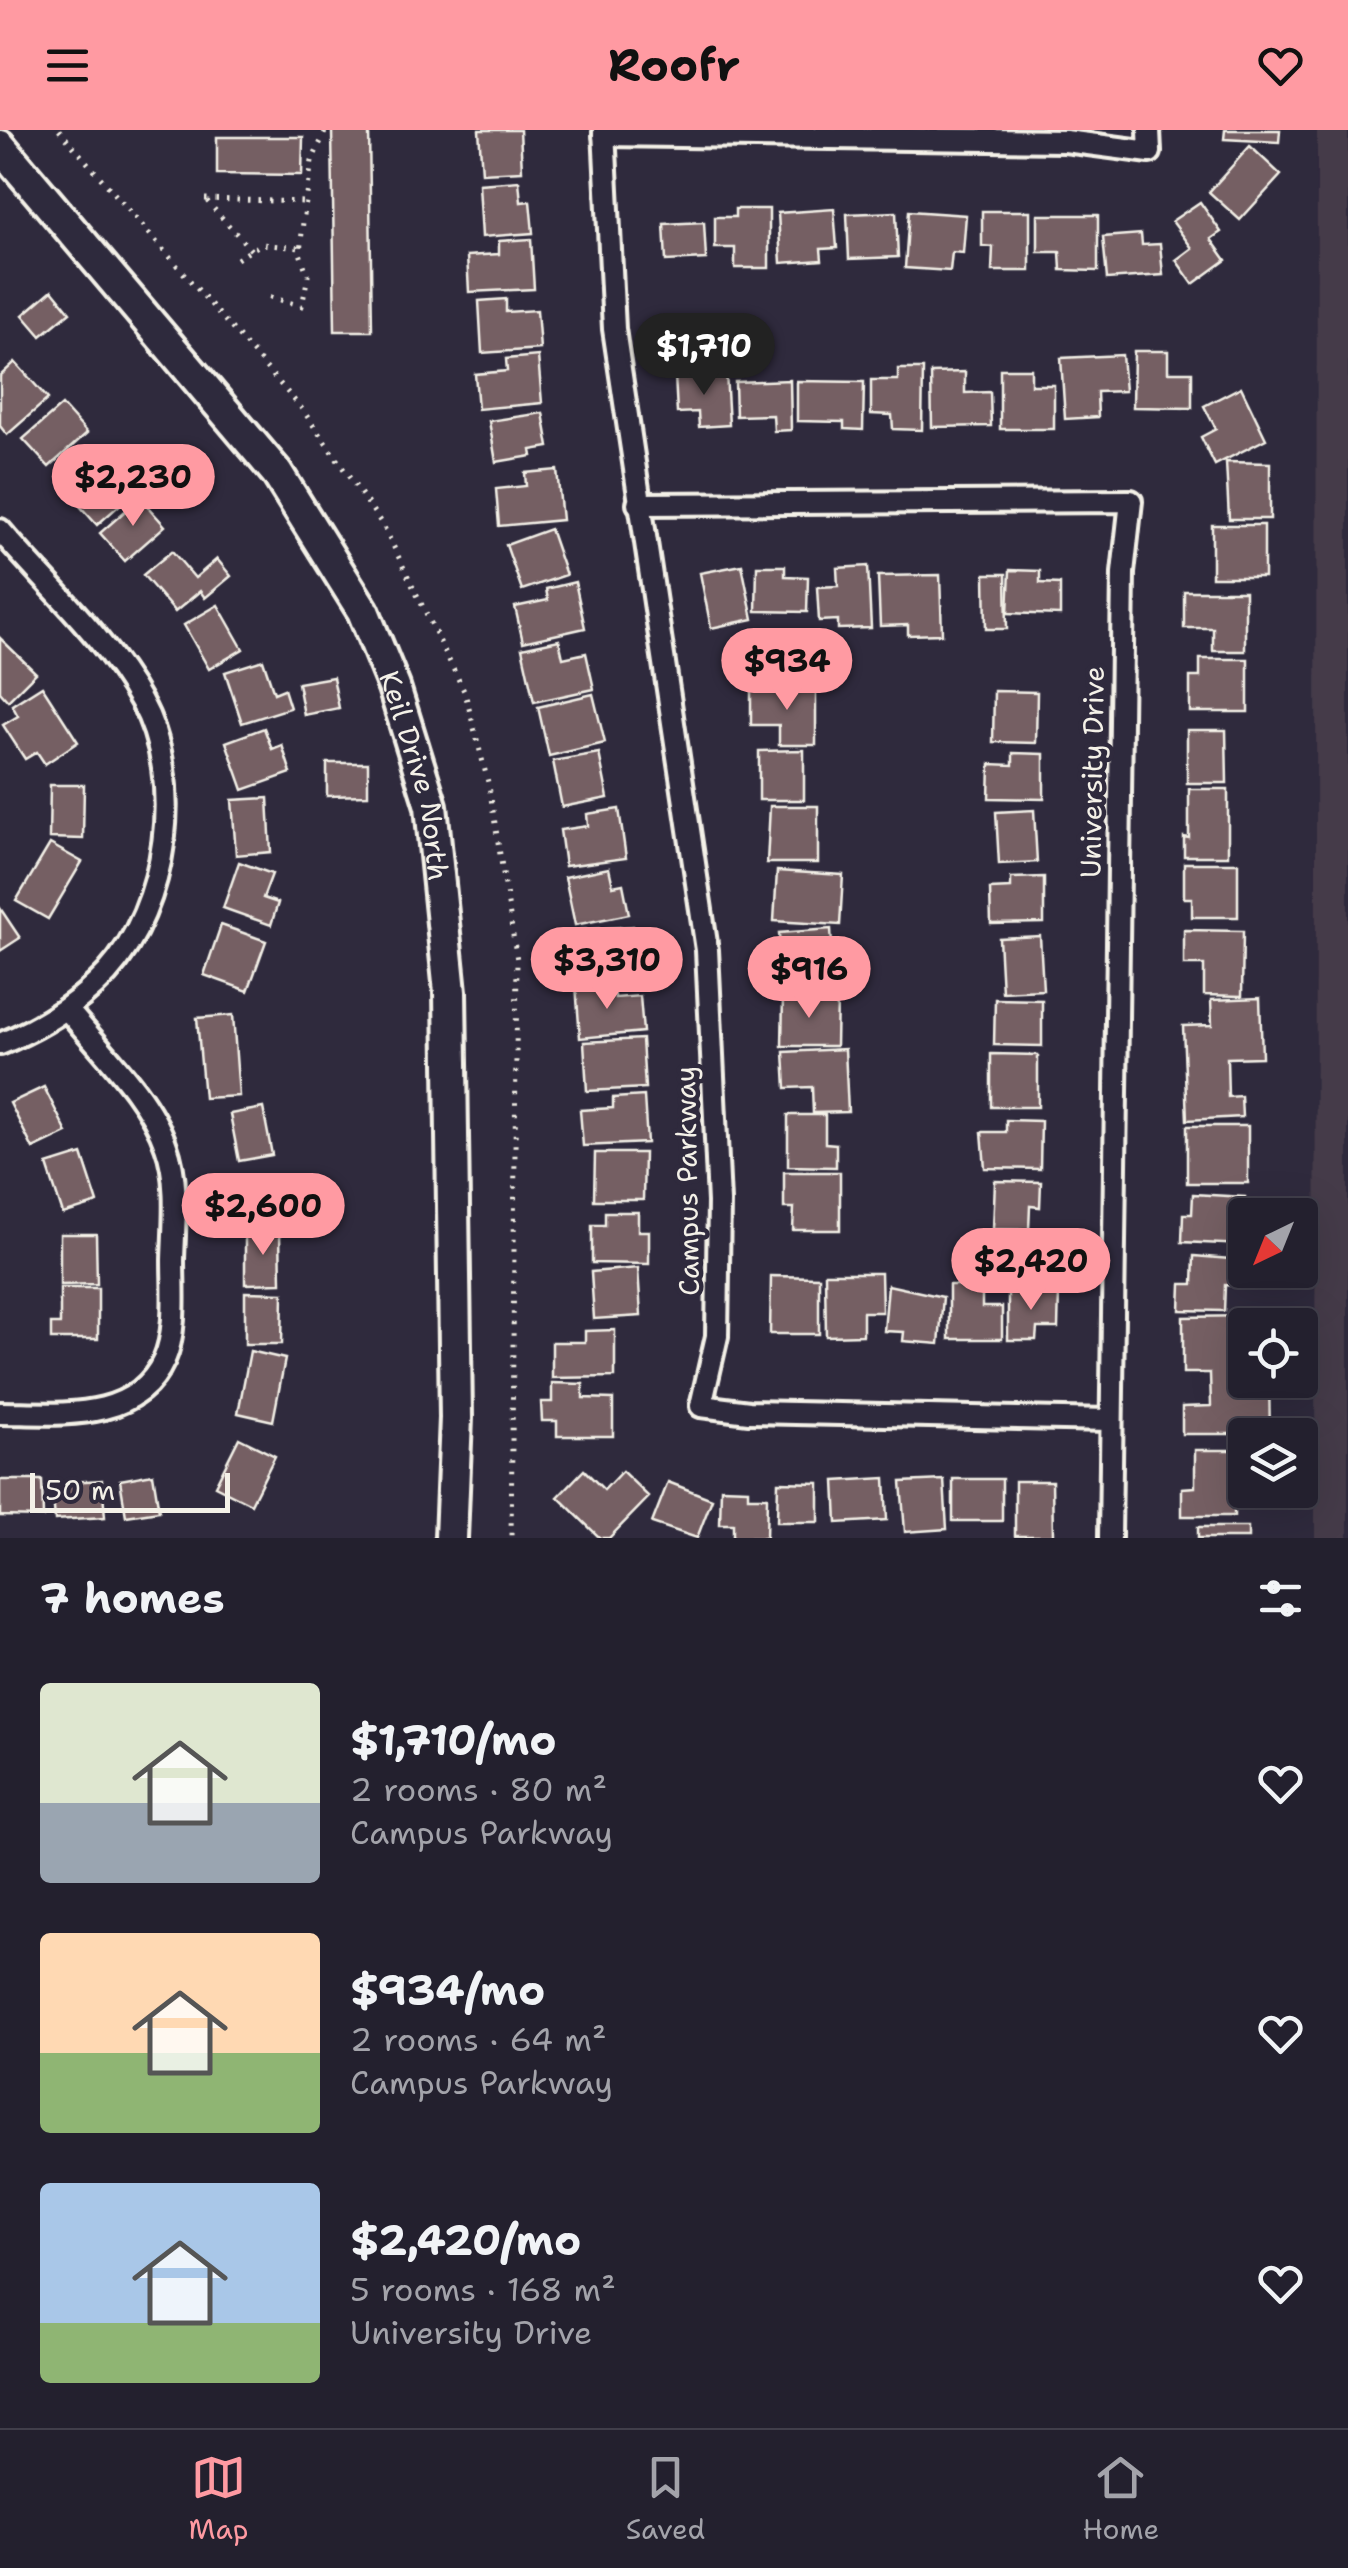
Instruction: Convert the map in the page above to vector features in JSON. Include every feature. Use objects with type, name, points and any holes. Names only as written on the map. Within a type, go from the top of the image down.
[{"type":"street","points":[[604,132],[1065,141],[1150,152],[1149,130]]},
{"type":"street","name":"Campus Parkway","points":[[604,132],[614,329],[706,950],[719,1202],[717,1317],[700,1406],[748,1412],[1110,1420]]},
{"type":"street","name":"Keil Drive North","points":[[0,146],[277,473],[363,611],[394,687],[431,806],[450,992],[456,1418],[451,1538]]},
{"type":"street","name":"University Drive","points":[[638,504],[1131,501],[1123,574],[1110,1538]]},
{"type":"street","points":[[0,530],[120,670],[141,701],[157,737],[164,778],[161,848],[145,907],[133,934],[108,971],[67,1009],[0,1044]]},
{"type":"street","points":[[0,1413],[80,1414],[116,1406],[144,1386],[164,1360],[172,1318],[174,1194],[166,1146],[146,1108],[67,1009]]},
{"type":"path","points":[[270,298],[302,306],[308,276],[300,248],[306,202],[312,161],[326,130]]},
{"type":"path","points":[[251,250],[205,198],[306,202]]},
{"type":"path","points":[[237,259],[261,244],[300,248]]},
{"type":"shaded area","points":[[1317,130],[1348,130],[1348,1538],[1315,1538]]},
{"type":"building","points":[[332,130],[369,130],[372,331],[335,331]]},
{"type":"building","points":[[479,130],[520,130],[522,171],[482,173]]},
{"type":"building","points":[[1225,130],[1280,130],[1279,142],[1224,139]]},
{"type":"building","points":[[217,137],[303,137],[302,175],[217,174]]},
{"type":"building","points":[[1250,146],[1281,175],[1240,220],[1209,192]]},
{"type":"building","points":[[519,181],[521,202],[530,201],[533,233],[482,237],[479,184]]},
{"type":"building","points":[[1200,202],[1221,232],[1211,239],[1226,260],[1193,284],[1176,260],[1192,248],[1172,221]]},
{"type":"building","points":[[735,209],[769,209],[769,268],[735,268],[735,248],[715,248],[715,217],[735,217]]},
{"type":"building","points":[[834,209],[837,248],[821,249],[822,260],[781,263],[778,213]]},
{"type":"building","points":[[909,211],[966,215],[963,253],[952,252],[950,271],[905,268]]},
{"type":"building","points":[[982,211],[1030,211],[1030,271],[992,271],[993,247],[982,246]]},
{"type":"building","points":[[896,212],[898,257],[849,259],[847,214]]},
{"type":"building","points":[[1038,215],[1098,215],[1098,271],[1061,270],[1060,252],[1038,252]]},
{"type":"building","points":[[704,222],[706,259],[666,261],[664,224]]},
{"type":"building","points":[[1141,234],[1142,245],[1160,244],[1163,275],[1107,279],[1103,237]]},
{"type":"building","points":[[531,239],[534,289],[469,292],[467,256],[499,254],[499,241]]},
{"type":"building","points":[[52,290],[70,312],[41,336],[23,315]]},
{"type":"building","points":[[506,299],[506,312],[537,310],[540,349],[482,353],[479,301]]},
{"type":"building","points":[[1134,351],[1168,351],[1168,372],[1192,372],[1192,408],[1133,407]]},
{"type":"building","points":[[1122,355],[1125,391],[1097,392],[1098,417],[1065,419],[1061,358]]},
{"type":"building","points":[[538,356],[542,403],[478,409],[475,374],[507,371],[506,359]]},
{"type":"building","points":[[15,362],[48,399],[7,435],[0,426],[0,376]]},
{"type":"building","points":[[898,369],[923,369],[922,430],[893,429],[892,415],[871,414],[871,380],[898,380]]},
{"type":"building","points":[[1000,369],[1031,369],[1031,385],[1054,385],[1054,429],[1000,429]]},
{"type":"building","points":[[965,372],[965,393],[990,392],[991,426],[932,427],[931,373]]},
{"type":"building","points":[[726,373],[729,425],[699,427],[698,412],[677,413],[675,375]]},
{"type":"building","points":[[790,380],[791,430],[774,431],[773,415],[736,416],[735,382]]},
{"type":"building","points":[[797,381],[864,382],[863,430],[844,429],[844,422],[797,421]]},
{"type":"building","points":[[1241,387],[1266,439],[1215,465],[1201,437],[1216,429],[1204,406]]},
{"type":"building","points":[[62,405],[87,433],[49,467],[23,439]]},
{"type":"building","points":[[543,413],[549,447],[531,450],[532,456],[496,462],[489,421]]},
{"type":"building","points":[[101,451],[126,480],[123,483],[132,494],[97,525],[62,486]]},
{"type":"building","points":[[1226,462],[1270,463],[1270,519],[1229,519]]},
{"type":"building","points":[[557,470],[562,520],[499,526],[496,489],[526,486],[525,473]]},
{"type":"building","points":[[140,498],[165,526],[125,561],[100,533]]},
{"type":"building","points":[[1212,525],[1264,525],[1264,577],[1212,577]]},
{"type":"building","points":[[550,529],[566,575],[522,590],[506,545]]},
{"type":"building","points":[[172,551],[195,578],[217,559],[231,576],[205,598],[200,591],[175,612],[143,575]]},
{"type":"building","points":[[742,565],[753,619],[711,628],[700,573]]},
{"type":"building","points":[[757,566],[785,566],[785,576],[808,577],[807,612],[756,611]]},
{"type":"building","points":[[868,566],[871,628],[838,629],[838,620],[819,621],[817,587],[838,586],[837,568]]},
{"type":"building","points":[[1010,570],[1040,571],[1040,583],[1060,584],[1060,615],[1008,613]]},
{"type":"building","points":[[985,574],[1006,574],[1007,629],[986,629]]},
{"type":"building","points":[[940,575],[942,634],[908,635],[908,625],[880,626],[878,576]]},
{"type":"building","points":[[575,582],[585,628],[523,642],[515,607],[548,600],[546,589]]},
{"type":"building","points":[[1184,591],[1245,591],[1245,651],[1213,651],[1213,628],[1184,628]]},
{"type":"building","points":[[218,605],[243,649],[209,669],[184,625]]},
{"type":"building","points":[[0,638],[36,673],[8,701],[0,692]]},
{"type":"building","points":[[559,640],[563,658],[586,653],[594,689],[534,702],[522,648]]},
{"type":"building","points":[[1200,659],[1248,659],[1248,712],[1190,712],[1190,677],[1200,677]]},
{"type":"building","points":[[263,660],[274,693],[284,689],[290,708],[242,723],[225,672]]},
{"type":"building","points":[[333,677],[339,708],[304,715],[298,683]]},
{"type":"building","points":[[42,686],[78,742],[45,764],[37,752],[25,759],[3,725],[18,716],[12,705]]},
{"type":"building","points":[[751,688],[816,688],[816,745],[779,745],[779,725],[751,725]]},
{"type":"building","points":[[994,691],[1037,692],[1036,743],[993,742]]},
{"type":"building","points":[[593,694],[605,743],[549,756],[538,707]]},
{"type":"building","points":[[264,728],[272,749],[282,745],[291,773],[243,790],[226,742]]},
{"type":"building","points":[[1187,730],[1226,730],[1227,783],[1187,783]]},
{"type":"building","points":[[804,750],[804,800],[759,800],[759,751]]},
{"type":"building","points":[[599,753],[608,798],[562,807],[553,761]]},
{"type":"building","points":[[1013,753],[1044,754],[1044,799],[989,798],[990,764],[1013,765]]},
{"type":"building","points":[[327,763],[368,763],[368,795],[327,796]]},
{"type":"building","points":[[50,785],[84,785],[83,839],[49,838]]},
{"type":"building","points":[[1189,789],[1228,789],[1228,856],[1184,856],[1184,837],[1189,838]]},
{"type":"building","points":[[268,798],[271,852],[236,855],[232,800]]},
{"type":"building","points":[[770,806],[818,806],[818,863],[767,863]]},
{"type":"building","points":[[619,809],[626,858],[565,866],[560,830],[588,826],[587,814]]},
{"type":"building","points":[[1034,810],[1037,862],[999,864],[996,812]]},
{"type":"building","points":[[50,844],[82,862],[48,919],[16,901]]},
{"type":"building","points":[[239,862],[272,874],[263,898],[278,903],[271,925],[223,908]]},
{"type":"building","points":[[1184,863],[1238,863],[1238,917],[1192,917],[1192,898],[1184,898]]},
{"type":"building","points":[[609,868],[613,886],[623,884],[629,914],[575,925],[565,877]]},
{"type":"building","points":[[777,871],[843,875],[840,925],[774,921]]},
{"type":"building","points":[[1044,877],[1044,923],[991,924],[990,889],[1011,888],[1011,878]]},
{"type":"building","points":[[0,908],[20,938],[0,951]]},
{"type":"building","points":[[221,925],[266,941],[248,991],[204,975]]},
{"type":"building","points":[[633,926],[635,954],[624,954],[626,971],[583,975],[580,930]]},
{"type":"building","points":[[831,929],[833,963],[822,963],[823,978],[782,980],[779,933]]},
{"type":"building","points":[[1184,930],[1243,931],[1242,996],[1204,995],[1204,965],[1184,965]]},
{"type":"building","points":[[1040,936],[1043,990],[1002,992],[999,938]]},
{"type":"building","points":[[614,982],[615,998],[640,996],[643,1032],[580,1038],[576,985]]},
{"type":"building","points":[[783,996],[837,997],[836,1046],[782,1046]]},
{"type":"building","points":[[1260,998],[1262,1057],[1227,1058],[1228,1097],[1241,1096],[1242,1117],[1187,1120],[1183,1026],[1212,1025],[1211,1000]]},
{"type":"building","points":[[995,999],[1042,1000],[1042,1046],[994,1045]]},
{"type":"building","points":[[233,1015],[239,1096],[204,1098],[197,1018]]},
{"type":"building","points":[[642,1039],[645,1088],[587,1091],[584,1042]]},
{"type":"building","points":[[845,1049],[848,1112],[813,1113],[812,1087],[786,1088],[784,1052]]},
{"type":"building","points":[[991,1054],[1038,1055],[1038,1107],[991,1107]]},
{"type":"building","points":[[44,1087],[67,1133],[33,1149],[10,1103]]},
{"type":"building","points":[[644,1096],[647,1143],[583,1146],[580,1110],[613,1108],[613,1098]]},
{"type":"building","points":[[263,1108],[272,1155],[239,1161],[230,1114]]},
{"type":"building","points":[[788,1115],[825,1115],[825,1143],[836,1144],[836,1167],[788,1166]]},
{"type":"building","points":[[1006,1120],[1041,1121],[1040,1169],[985,1168],[982,1132],[1006,1132]]},
{"type":"building","points":[[1187,1126],[1248,1126],[1248,1183],[1187,1183]]},
{"type":"building","points":[[595,1153],[644,1153],[643,1200],[594,1200]]},
{"type":"building","points":[[82,1154],[98,1203],[63,1214],[47,1165]]},
{"type":"building","points":[[784,1172],[840,1172],[840,1230],[793,1230],[794,1208],[784,1208]]},
{"type":"building","points":[[237,1176],[296,1176],[296,1210],[269,1210],[269,1226],[238,1226]]},
{"type":"building","points":[[995,1181],[1041,1182],[1040,1207],[1030,1206],[1029,1230],[993,1229]]},
{"type":"building","points":[[1193,1194],[1245,1197],[1228,1198],[1228,1244],[1182,1242],[1183,1214],[1192,1214]]},
{"type":"building","points":[[605,1212],[638,1212],[638,1231],[649,1231],[649,1264],[592,1263],[592,1225],[605,1225]]},
{"type":"building","points":[[245,1233],[280,1233],[281,1283],[245,1284]]},
{"type":"building","points":[[60,1234],[96,1234],[97,1284],[60,1285]]},
{"type":"building","points":[[1194,1256],[1228,1259],[1224,1311],[1180,1310],[1181,1284],[1193,1284]]},
{"type":"building","points":[[638,1268],[641,1316],[594,1319],[591,1272]]},
{"type":"building","points":[[825,1273],[881,1273],[882,1312],[863,1312],[863,1335],[826,1336]]},
{"type":"building","points":[[771,1276],[819,1277],[819,1334],[770,1334]]},
{"type":"building","points":[[888,1285],[943,1297],[939,1344],[903,1341],[904,1332],[884,1331]]},
{"type":"building","points":[[949,1285],[982,1285],[982,1307],[1002,1307],[1002,1339],[949,1339]]},
{"type":"building","points":[[60,1288],[98,1288],[98,1339],[51,1339],[51,1324],[60,1324]]},
{"type":"building","points":[[1008,1290],[1059,1291],[1058,1328],[1037,1328],[1036,1340],[1008,1340]]},
{"type":"building","points":[[245,1292],[283,1293],[282,1344],[245,1344]]},
{"type":"building","points":[[1228,1316],[1228,1398],[1269,1398],[1270,1418],[1228,1418],[1228,1434],[1182,1434],[1182,1407],[1211,1406],[1210,1373],[1183,1373],[1183,1317]]},
{"type":"building","points":[[615,1330],[615,1377],[552,1378],[552,1342],[585,1342],[585,1331]]},
{"type":"building","points":[[250,1351],[285,1359],[273,1421],[238,1413]]},
{"type":"building","points":[[552,1383],[583,1384],[583,1398],[613,1399],[613,1436],[557,1436],[557,1421],[542,1421],[541,1402],[552,1402]]},
{"type":"building","points":[[239,1438],[275,1456],[251,1504],[215,1486]]},
{"type":"building","points":[[1195,1450],[1228,1450],[1228,1508],[1234,1508],[1234,1516],[1182,1516],[1182,1488],[1195,1487]]},
{"type":"building","points":[[584,1470],[604,1490],[622,1471],[649,1497],[609,1538],[600,1538],[558,1497]]},
{"type":"building","points":[[153,1474],[159,1511],[126,1516],[120,1480]]},
{"type":"building","points":[[885,1478],[887,1520],[837,1523],[835,1481]]},
{"type":"building","points":[[953,1479],[1002,1479],[1002,1521],[953,1521]]},
{"type":"building","points":[[0,1480],[42,1480],[43,1517],[0,1516]]},
{"type":"building","points":[[102,1480],[105,1517],[55,1520],[52,1483]]},
{"type":"building","points":[[944,1480],[947,1529],[905,1532],[901,1482]]},
{"type":"building","points":[[1015,1481],[1052,1481],[1053,1536],[1015,1536]]},
{"type":"building","points":[[668,1482],[712,1499],[697,1538],[652,1523]]},
{"type":"building","points":[[778,1482],[819,1483],[819,1522],[777,1522]]},
{"type":"building","points":[[721,1488],[748,1489],[748,1497],[767,1497],[766,1538],[733,1538],[733,1524],[720,1524]]},
{"type":"building","points":[[1198,1527],[1248,1527],[1248,1538],[1198,1538]]}]
